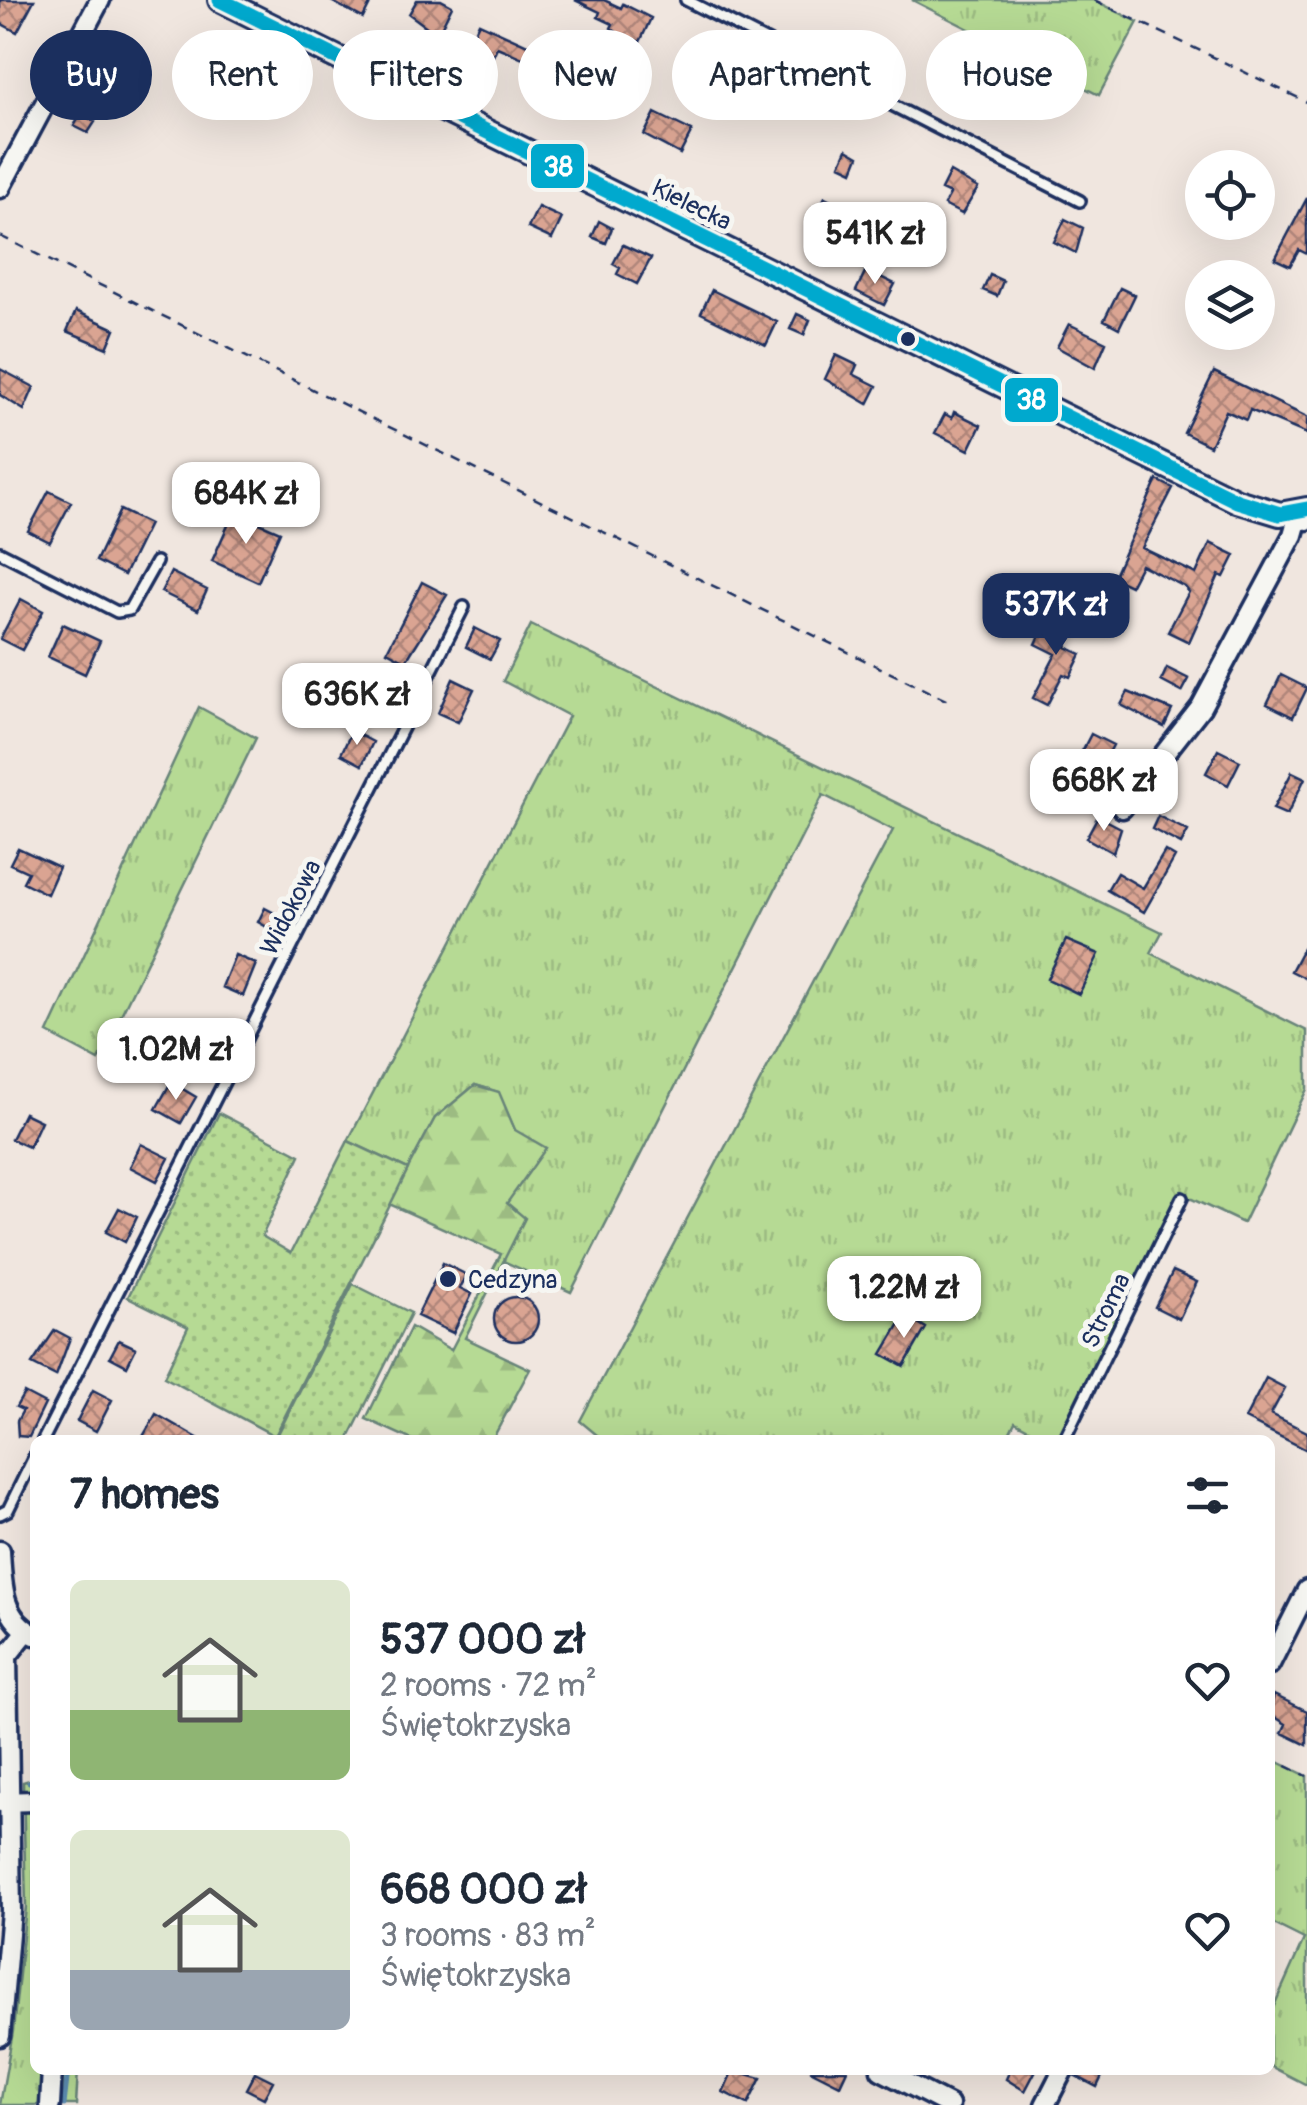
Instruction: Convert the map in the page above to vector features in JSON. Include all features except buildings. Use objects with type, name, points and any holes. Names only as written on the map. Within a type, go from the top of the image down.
[{"type":"street","points":[[0,188],[100,0]]},
{"type":"street","name":"Kielecka","points":[[220,0],[1236,501],[1266,512],[1304,514]]},
{"type":"street","points":[[1122,808],[1201,707],[1304,514]]},
{"type":"street","points":[[0,1552],[1,1587],[10,1614],[30,1633]]},
{"type":"street","points":[[1275,1654],[1307,1590]]},
{"type":"street","points":[[0,2036],[11,1911],[4,1802],[8,1656],[30,1635]]},
{"type":"street","points":[[4,1802],[30,1801]]},
{"type":"street","points":[[50,2105],[52,2075]]},
{"type":"street","points":[[891,2075],[949,2105]]},
{"type":"street","points":[[1045,2105],[1060,2075]]},
{"type":"lane","points":[[686,0],[1080,201]]},
{"type":"lane","points":[[0,552],[117,612],[129,610],[156,562]]},
{"type":"lane","name":"Widokowa","points":[[46,1435],[464,607]]},
{"type":"lane","name":"Stroma","points":[[1066,1435],[1182,1198]]},
{"type":"lane","points":[[0,1514],[8,1510],[30,1466]]},
{"type":"path","points":[[1094,0],[1307,102]]},
{"type":"path","points":[[0,236],[952,703]]},
{"type":"path","points":[[1275,1760],[1307,1776]]},
{"type":"green space","points":[[912,0],[1094,0],[1138,22],[1099,95],[1087,89],[1087,30],[971,30]]},
{"type":"green space","points":[[531,625],[1162,932],[1151,953],[1307,1031],[1307,1089],[1243,1223],[1192,1199],[1182,1199],[1066,1435],[1040,1435],[1015,1422],[1008,1435],[597,1435],[580,1421],[893,830],[823,795],[571,1292],[503,1261],[524,1219],[507,1204],[515,1130],[498,1092],[475,1085],[435,1118],[408,1169],[348,1141],[569,716],[503,681]]},
{"type":"green space","points":[[199,707],[256,738],[99,1060],[48,1033]]},
{"type":"green space","points":[[475,1085],[499,1092],[515,1130],[546,1148],[507,1203],[525,1218],[465,1338],[530,1369],[495,1435],[401,1435],[366,1419],[411,1327],[451,1350],[501,1254],[389,1204],[435,1118]]},
{"type":"green space","points":[[219,1113],[300,1155],[262,1236],[291,1253],[348,1141],[408,1169],[275,1435],[164,1377],[188,1327],[128,1297]]},
{"type":"green space","points":[[353,1284],[411,1313],[350,1435],[278,1435]]},
{"type":"green space","points":[[1275,1760],[1307,1776],[1307,2085],[1275,2069],[1275,2004],[1304,1939],[1275,1924]]},
{"type":"green space","points":[[30,1780],[30,2075],[78,2075],[76,2105],[0,2105],[13,2031],[26,1907],[23,1782]]},
{"type":"waterway","points":[[64,2105],[67,2075]]},
{"type":"transit line","name":"38","points":[[220,0],[1237,501],[1280,514],[1307,509]]},
{"type":"place","name":"Cedzyna","points":[[448,1279]]}]
